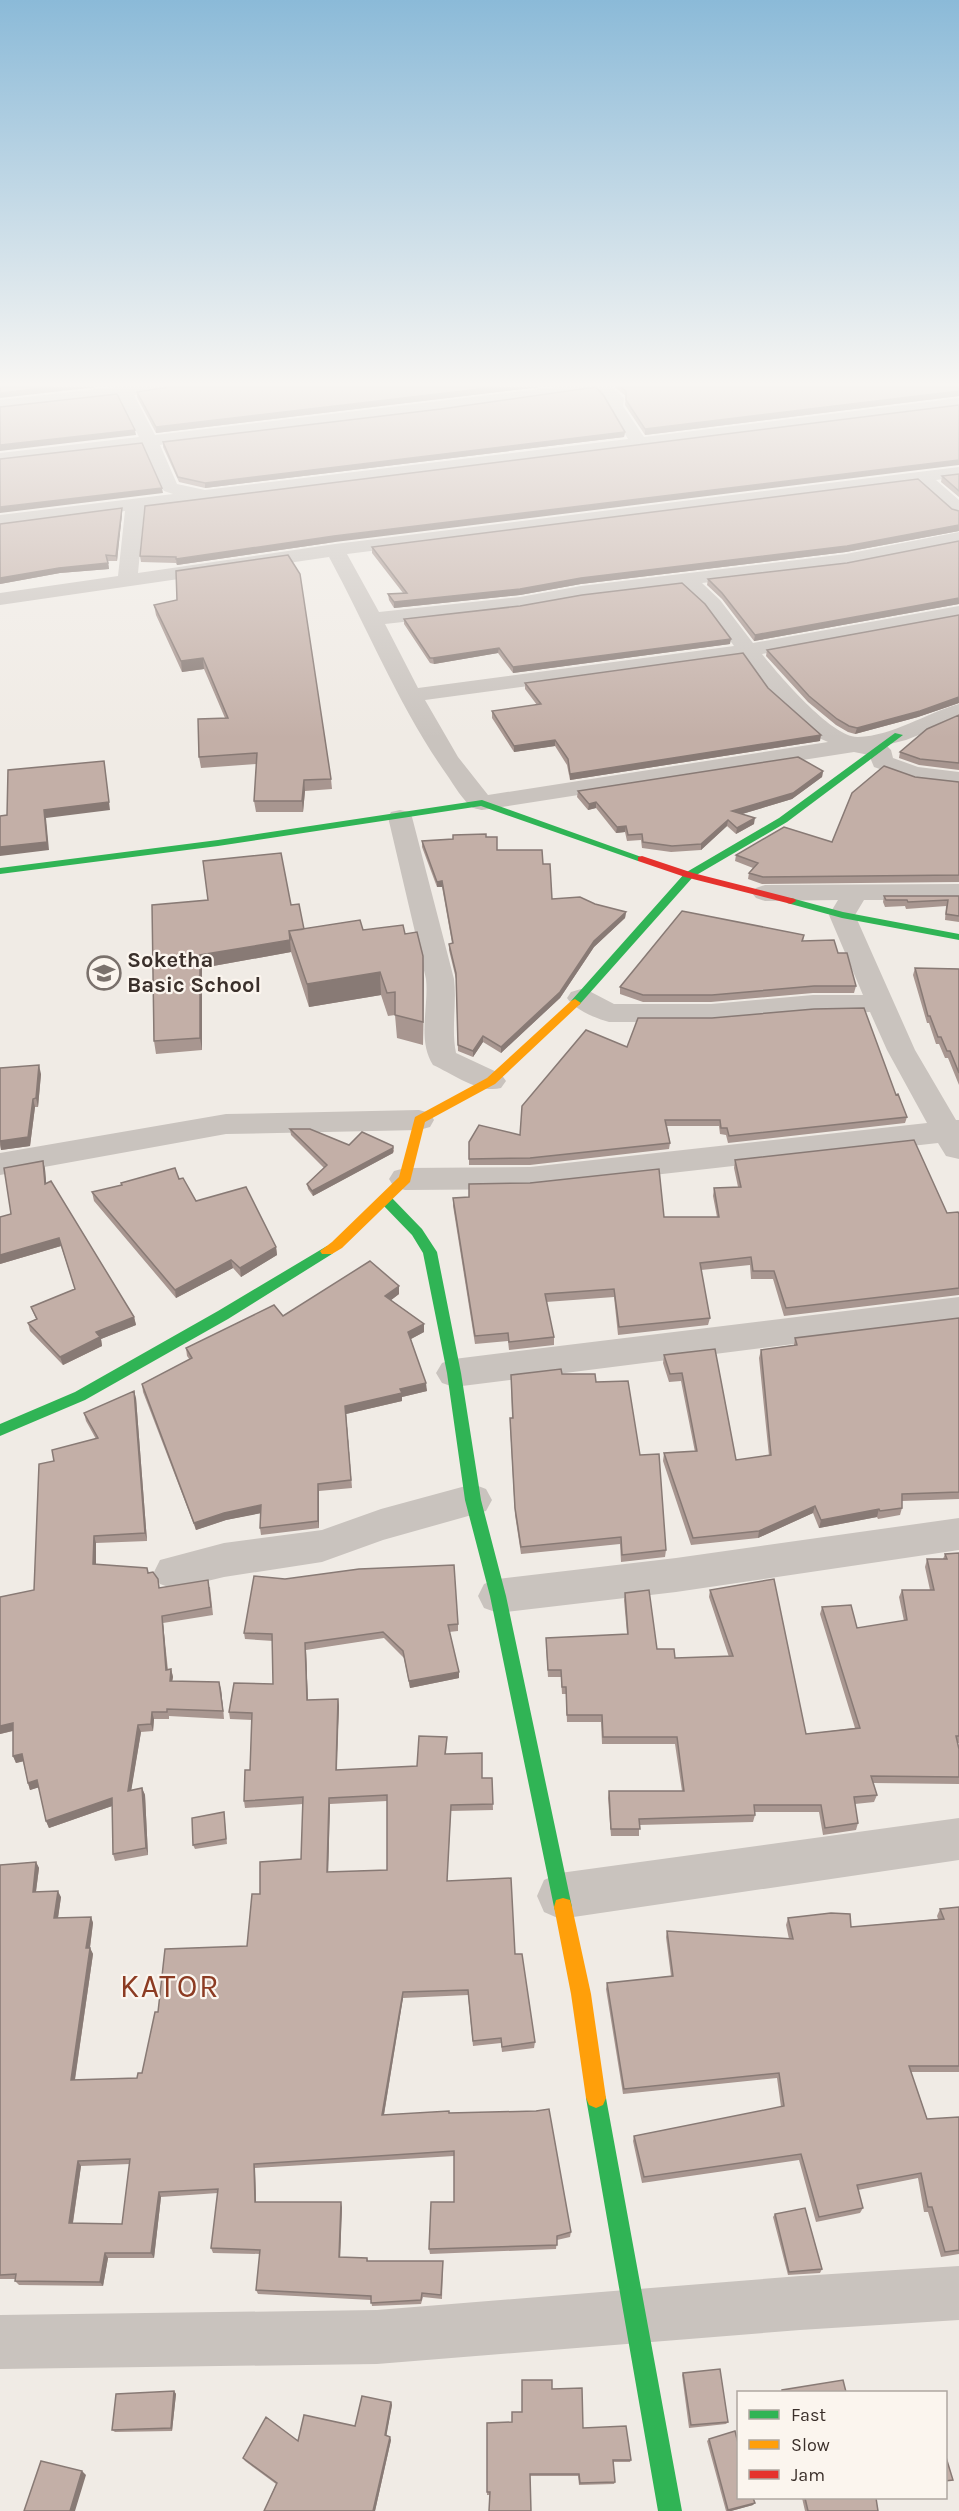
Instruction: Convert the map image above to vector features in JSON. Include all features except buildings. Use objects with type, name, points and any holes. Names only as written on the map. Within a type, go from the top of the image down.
[{"type":"street","points":[[0,521],[133,504]]},
{"type":"street","points":[[128,580],[142,504]]},
{"type":"street","points":[[0,598],[335,550],[703,504]]},
{"type":"street","points":[[373,619],[520,603],[581,592],[846,560],[959,538]]},
{"type":"street","points":[[335,550],[373,619],[409,696],[453,769],[482,803],[689,876],[765,893],[849,904],[959,937]]},
{"type":"street","points":[[687,580],[713,604],[777,688],[820,727],[827,733],[854,745],[879,750]]},
{"type":"street","points":[[409,696],[748,650],[959,612]]},
{"type":"street","points":[[0,871],[400,817],[854,745],[898,735],[959,711]]},
{"type":"street","points":[[0,1164],[226,1124],[419,1120],[491,1081],[581,998],[689,876],[783,820],[898,735]]},
{"type":"street","points":[[879,750],[882,762],[914,774],[959,779]]},
{"type":"street","points":[[400,817],[440,979],[442,998],[438,1035],[443,1058],[491,1081]]},
{"type":"street","points":[[849,904],[959,892]]},
{"type":"street","points":[[396,1189],[955,1138],[901,1050],[881,1003],[849,904]]},
{"type":"street","points":[[581,998],[609,1013],[711,1013],[802,1005],[881,1003]]},
{"type":"street","points":[[0,1430],[80,1396],[223,1316],[337,1245],[396,1189],[419,1120]]},
{"type":"street","points":[[396,1189],[417,1232],[430,1252],[454,1372],[473,1500],[498,1596],[581,1994],[595,2090],[670,2511]]},
{"type":"street","points":[[454,1372],[959,1310]]},
{"type":"street","points":[[174,1572],[224,1560],[322,1546],[381,1525],[473,1500]]},
{"type":"street","points":[[498,1596],[676,1575],[959,1534]]},
{"type":"street","points":[[560,1896],[959,1839]]},
{"type":"street","points":[[0,2343],[377,2337],[959,2293]]},
{"type":"traffic: fast","points":[[575,1003],[689,875],[783,820],[898,735]]},
{"type":"traffic: fast","points":[[0,871],[218,843],[482,803],[642,859]]},
{"type":"traffic: fast","points":[[791,901],[842,915],[959,937]]},
{"type":"traffic: fast","points":[[386,1200],[417,1232],[430,1252],[454,1373],[473,1500],[498,1596],[563,1907]]},
{"type":"traffic: fast","points":[[0,1430],[80,1396],[223,1315],[327,1251]]},
{"type":"traffic: fast","points":[[596,2098],[670,2511]]},
{"type":"traffic: slow","points":[[327,1251],[337,1245],[405,1179],[419,1120],[491,1081],[575,1003]]},
{"type":"traffic: slow","points":[[563,1907],[581,1994],[596,2098]]},
{"type":"traffic: jam","points":[[642,859],[689,875],[791,901]]},
{"type":"place","name":"Soketha Basic School","points":[[104,973]]},
{"type":"district","name":"KATOR","points":[[170,1986]]}]
